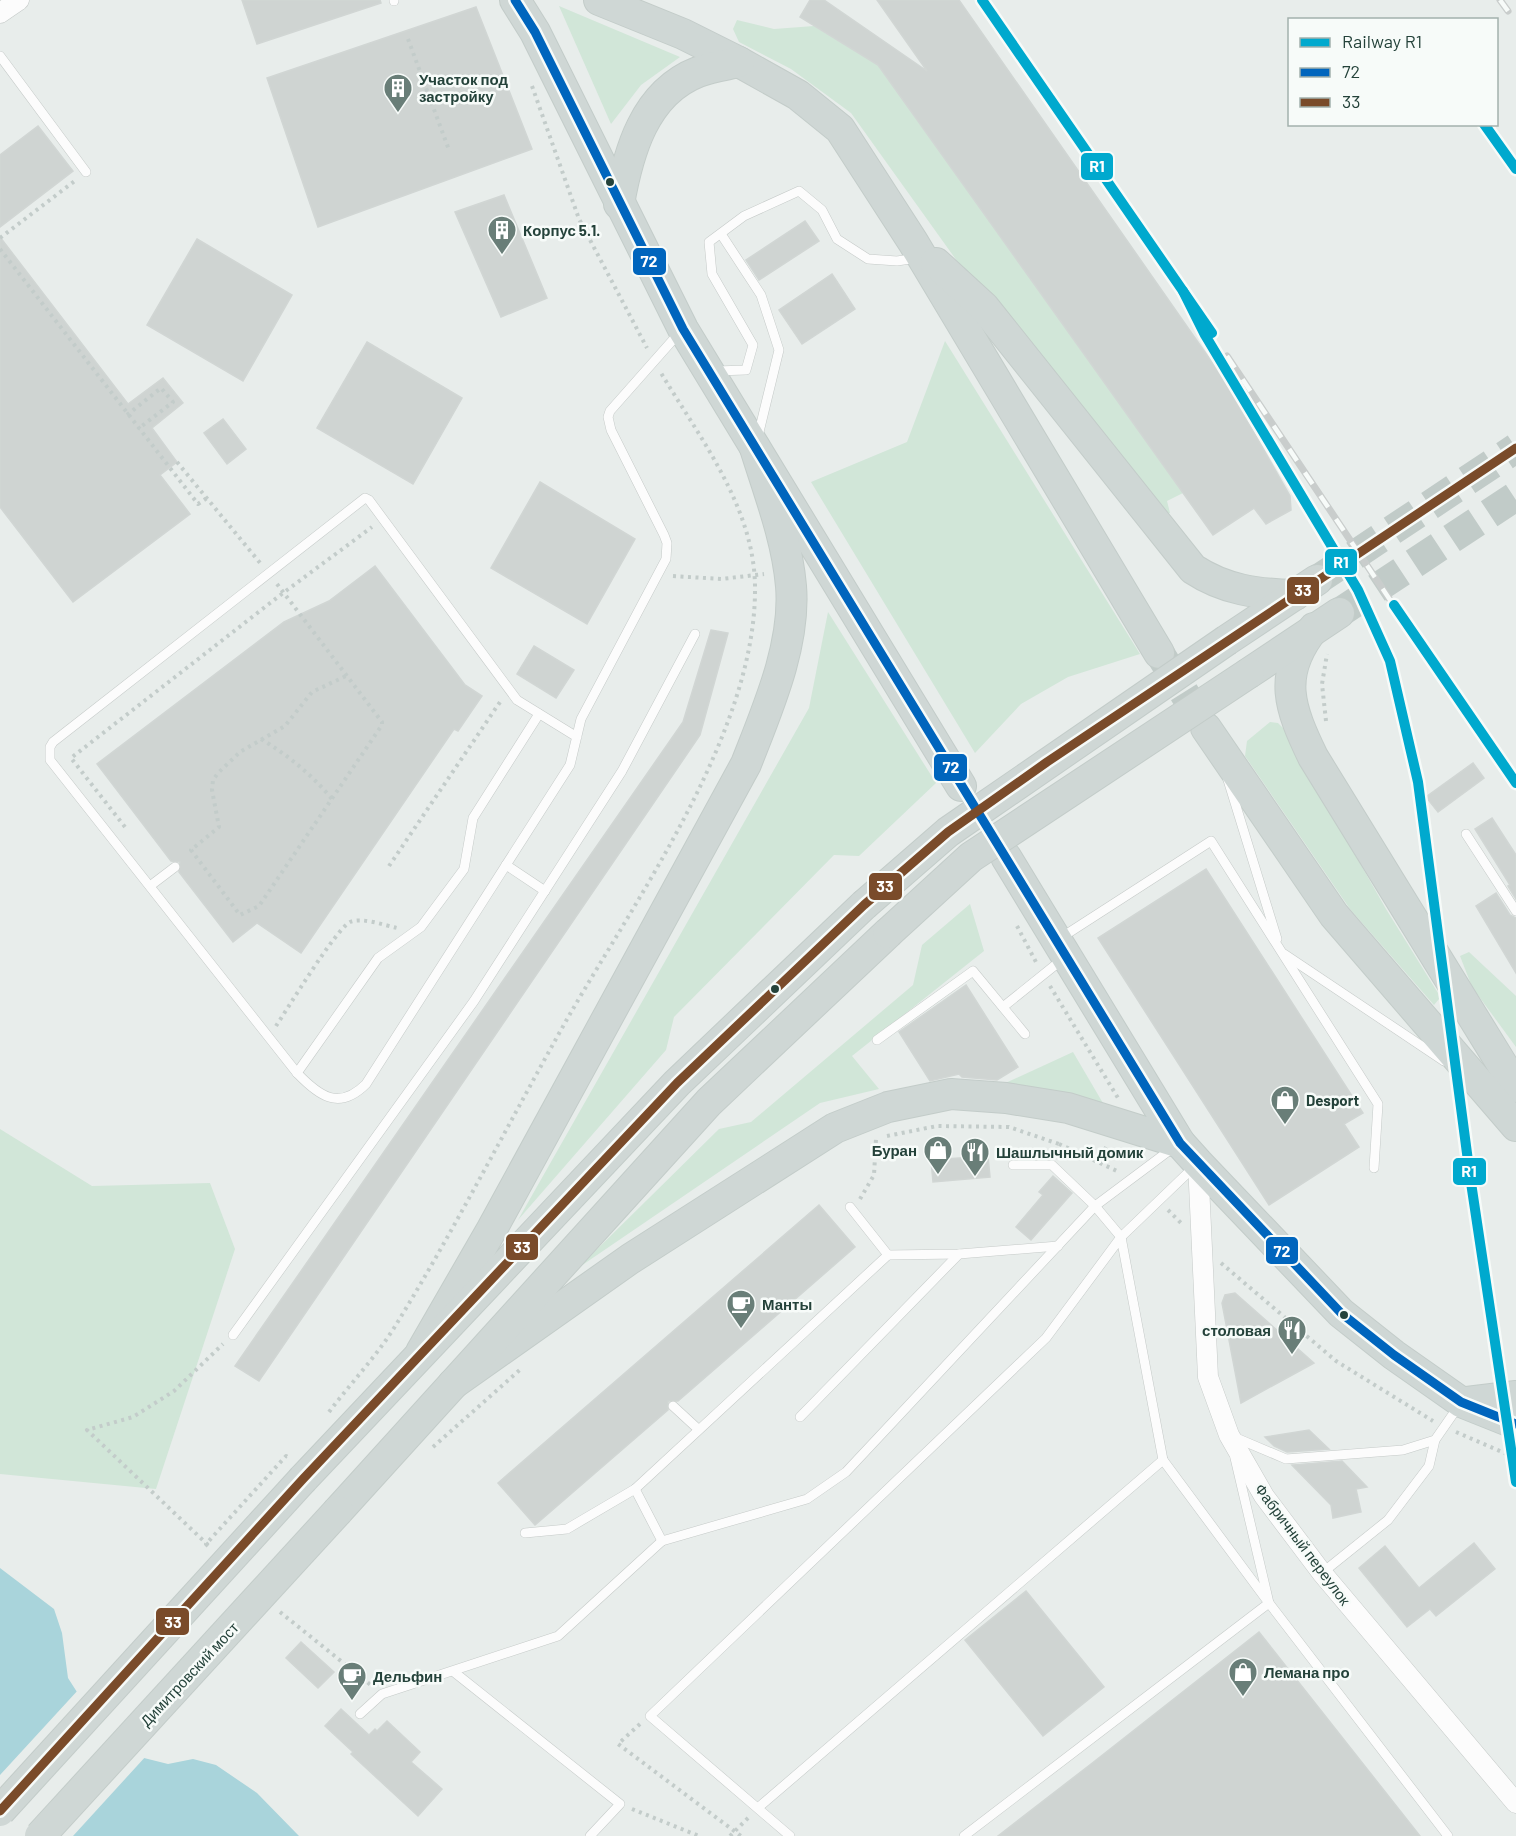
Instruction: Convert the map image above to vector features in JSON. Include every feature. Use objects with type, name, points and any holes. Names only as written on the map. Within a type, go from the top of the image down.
[{"type":"main road","points":[[515,0],[535,32],[683,329],[961,786]]},
{"type":"main road","points":[[599,0],[683,33],[739,62],[798,95],[840,129],[917,250],[1159,653]]},
{"type":"main road","points":[[619,204],[625,169],[638,130],[664,94],[698,72],[739,62]]},
{"type":"main road","points":[[0,1811],[294,1467],[421,1352],[677,1083],[864,905],[948,832],[1306,588],[1261,594],[1224,587],[1193,569],[984,307],[917,250]]},
{"type":"main road","points":[[421,1352],[492,1229],[740,774],[773,697],[790,623],[791,588],[785,549],[755,448]]},
{"type":"main road","points":[[453,1384],[709,1102],[971,857],[1327,620],[1299,651],[1294,666],[1291,700],[1294,718],[1313,757],[1516,1087]]},
{"type":"main road","points":[[1211,736],[1334,915],[1516,1126]]},
{"type":"main road","points":[[1006,857],[1189,1153],[1341,1313],[1394,1355],[1461,1402],[1516,1424]]},
{"type":"main road","points":[[453,1384],[630,1259],[835,1128],[888,1107],[951,1094],[1006,1098],[1068,1108],[1189,1153]]},
{"type":"main road","name":"Димитровский мост","points":[[40,1836],[453,1384]]},
{"type":"main road","points":[[1461,1402],[1516,1396]]},
{"type":"street","points":[[0,13],[19,0]]},
{"type":"street","name":"Фабричный переулок","points":[[1189,1153],[1203,1247],[1203,1316],[1208,1377],[1229,1435],[1264,1496],[1322,1573],[1516,1803]]},
{"type":"lane","points":[[0,56],[86,172]]},
{"type":"lane","points":[[708,371],[746,370],[753,345],[712,274],[709,242],[744,216],[799,191],[822,210],[837,238],[867,259],[897,261],[917,250]]},
{"type":"lane","points":[[721,234],[761,295],[779,350],[755,448]]},
{"type":"lane","points":[[577,737],[520,703],[369,500],[361,500],[50,747],[50,760],[297,1073],[316,1093],[326,1098],[348,1096],[366,1084],[570,765],[577,737],[581,719],[666,559],[667,543],[610,430],[608,417],[610,411],[683,329]]},
{"type":"lane","points":[[233,1335],[474,1001],[622,771],[695,634]]},
{"type":"lane","points":[[297,1073],[378,958],[423,926],[466,865],[473,818],[539,714]]},
{"type":"lane","points":[[1211,736],[1281,952],[1483,1087]]},
{"type":"lane","points":[[1466,834],[1516,911]]},
{"type":"lane","points":[[1003,1007],[1062,948],[1211,841],[1378,1104],[1374,1168]]},
{"type":"lane","points":[[506,865],[545,891]]},
{"type":"lane","points":[[150,886],[175,867]]},
{"type":"lane","points":[[877,1040],[973,971],[1025,1034]]},
{"type":"lane","points":[[360,1714],[382,1694],[558,1636],[662,1541],[807,1499],[846,1472],[1095,1206],[1132,1178],[1189,1153]]},
{"type":"lane","points":[[790,1836],[759,1807],[650,1716],[1046,1338],[1121,1237],[1159,1200],[1189,1153]]},
{"type":"lane","points":[[1013,1165],[1052,1165],[1095,1206],[1121,1237],[1163,1460],[1269,1603],[1448,1836]]},
{"type":"lane","points":[[850,1207],[888,1255]]},
{"type":"lane","points":[[525,1533],[567,1529],[635,1489],[888,1255],[959,1254],[1058,1246]]},
{"type":"lane","points":[[800,1417],[959,1254]]},
{"type":"lane","points":[[1322,1573],[1388,1520],[1429,1466],[1435,1440],[1461,1402]]},
{"type":"lane","points":[[673,1406],[698,1429]]},
{"type":"lane","points":[[1229,1435],[1269,1603]]},
{"type":"lane","points":[[1229,1435],[1286,1459],[1404,1450],[1435,1440]]},
{"type":"lane","points":[[759,1807],[1163,1460]]},
{"type":"lane","points":[[635,1489],[662,1541]]},
{"type":"lane","points":[[964,1836],[1269,1603]]},
{"type":"lane","points":[[454,1672],[620,1804],[590,1836]]},
{"type":"path","points":[[408,39],[448,150]]},
{"type":"path","points":[[0,238],[86,172]]},
{"type":"path","points":[[0,249],[198,504],[207,498]]},
{"type":"path","points":[[127,415],[161,388],[173,402],[138,429]]},
{"type":"path","points":[[177,462],[283,592],[346,676],[382,724],[259,906],[244,915],[238,913],[191,850],[219,827],[212,790],[213,780],[240,752],[285,726],[312,692],[346,676]]},
{"type":"path","points":[[128,831],[71,758],[283,592],[373,527],[380,536]]},
{"type":"path","points":[[658,575],[721,579],[754,576]]},
{"type":"path","points":[[389,866],[509,689]]},
{"type":"path","points":[[260,739],[283,752],[311,774],[332,799]]},
{"type":"path","points":[[268,1036],[334,941],[350,922],[359,921],[415,932]]},
{"type":"path","points":[[866,1142],[937,1126],[1009,1127],[1059,1144],[1132,1178]]},
{"type":"path","points":[[860,1199],[874,1175],[876,1138]]},
{"type":"path","points":[[1052,1165],[1059,1144]]},
{"type":"path","points":[[1159,1200],[1203,1247],[1336,1361],[1444,1427],[1516,1458]]},
{"type":"path","points":[[233,1335],[174,1391],[133,1417],[87,1430],[208,1545],[294,1467]]},
{"type":"path","points":[[429,1450],[525,1366]]},
{"type":"path","points":[[280,1611],[382,1694]]},
{"type":"path","points":[[650,1716],[618,1744],[741,1836]]},
{"type":"path","points":[[620,1804],[699,1836]]},
{"type":"path","points":[[730,1836],[759,1807]]},
{"type":"green space","points":[[559,6],[680,57],[641,85],[611,124]]},
{"type":"green space","points":[[737,20],[774,29],[814,26],[878,65],[1183,493],[1167,501],[1170,513],[1161,515],[1138,489],[1083,407],[1058,384],[1026,340],[957,261],[851,113],[791,69],[739,42],[733,29]]},
{"type":"green space","points":[[945,341],[1140,654],[1068,677],[1021,704],[975,753],[811,482],[907,442]]},
{"type":"green space","points":[[828,612],[936,783],[859,856],[834,855],[674,1017],[666,1050],[518,1220],[809,708]]},
{"type":"green space","points":[[1270,722],[1278,723],[1283,728],[1386,909],[1438,993],[1439,999],[1434,1005],[1350,909],[1245,756],[1247,741]]},
{"type":"green space","points":[[970,904],[984,951],[852,1056],[879,1089],[820,1103],[578,1268],[719,1129],[751,1122],[913,985],[922,945]]},
{"type":"green space","points":[[1469,952],[1516,996],[1516,1047],[1472,987],[1460,956]]},
{"type":"green space","points":[[1073,1052],[1107,1110],[1001,1085]]},
{"type":"green space","points":[[0,1129],[92,1186],[210,1183],[235,1249],[156,1489],[0,1474]]},
{"type":"water","points":[[0,1568],[54,1609],[62,1633],[68,1678],[93,1717],[132,1755],[168,1764],[193,1759],[216,1765],[257,1793],[299,1836],[0,1836]]},
{"type":"pier","points":[[79,1689],[95,1715],[134,1752],[147,1755],[73,1836],[0,1836],[0,1775]]},
{"type":"building","points":[[242,0],[380,0],[381,3],[257,44]]},
{"type":"building","points":[[810,0],[824,0],[927,71],[877,0],[959,0],[1223,378],[1290,496],[1291,510],[1266,524],[1254,508],[1213,535],[878,65],[800,17]]},
{"type":"building","name":"Участок под застройку","points":[[476,7],[532,149],[318,227],[267,78]]},
{"type":"building","points":[[38,126],[73,171],[0,227],[0,155]]},
{"type":"building","name":"Корпус 5.1.","points":[[504,195],[547,298],[501,317],[455,212]]},
{"type":"building","points":[[805,221],[819,241],[759,280],[746,260]]},
{"type":"building","points":[[0,237],[128,404],[163,378],[183,403],[152,428],[177,462],[160,475],[190,514],[73,602],[0,507]]},
{"type":"building","points":[[197,239],[292,295],[243,381],[147,325]]},
{"type":"building","points":[[832,274],[855,309],[802,344],[779,310]]},
{"type":"building","points":[[367,342],[462,398],[413,484],[317,428]]},
{"type":"building","points":[[223,419],[246,449],[227,464],[204,433]]},
{"type":"building","points":[[540,482],[635,539],[587,624],[491,568]]},
{"type":"building","points":[[375,566],[465,685],[482,696],[458,731],[454,729],[301,953],[257,923],[233,942],[179,872],[180,862],[171,861],[97,764],[284,622],[329,601]]},
{"type":"building","points":[[711,630],[728,633],[700,735],[259,1381],[235,1366],[683,722]]},
{"type":"building","points":[[534,646],[574,670],[556,698],[517,674]]},
{"type":"building","points":[[1473,763],[1484,778],[1438,812],[1426,797]]},
{"type":"building","points":[[1492,818],[1516,855],[1516,899],[1508,886],[1510,885],[1475,829]]},
{"type":"building","points":[[1206,869],[1363,1113],[1344,1124],[1359,1147],[1269,1205],[1098,938]]},
{"type":"building","points":[[1496,893],[1510,915],[1516,918],[1516,973],[1476,906]]},
{"type":"building","points":[[966,985],[1018,1067],[997,1080],[962,1077],[959,1074],[930,1081],[899,1032]]},
{"type":"building","points":[[988,1156],[990,1177],[933,1182],[931,1160]]},
{"type":"building","points":[[1053,1176],[1072,1193],[1031,1240],[1016,1227],[1043,1195],[1039,1192]]},
{"type":"building","points":[[819,1205],[855,1247],[678,1401],[668,1401],[668,1410],[535,1525],[498,1483]]},
{"type":"building","points":[[1235,1293],[1314,1363],[1241,1403],[1222,1303],[1225,1295]]},
{"type":"building","points":[[1309,1430],[1329,1449],[1287,1452],[1274,1446],[1265,1437]]},
{"type":"building","points":[[1342,1461],[1367,1487],[1356,1489],[1361,1512],[1333,1518],[1331,1505],[1292,1465]]},
{"type":"building","points":[[1474,1543],[1495,1569],[1436,1616],[1430,1609],[1407,1627],[1359,1568],[1385,1546],[1419,1588]]},
{"type":"building","points":[[1026,1591],[1104,1687],[1043,1736],[965,1640]]},
{"type":"building","name":"Лемана про","points":[[1259,1632],[1420,1836],[998,1836],[1091,1764]]},
{"type":"building","points":[[301,1642],[334,1672],[318,1688],[286,1658]]},
{"type":"building","points":[[341,1709],[369,1735],[387,1721],[420,1752],[411,1762],[442,1789],[418,1816],[351,1754],[353,1752],[325,1726]]},
{"type":"tunnel","points":[[1317,580],[1516,448]]},
{"type":"tunnel","points":[[1339,613],[1516,496]]},
{"type":"tunnel","points":[[1160,654],[1206,728]]},
{"type":"railway","points":[[982,0],[1187,296]]},
{"type":"railway","points":[[1500,0],[1508,11]]},
{"type":"railway","points":[[1183,291],[1205,335],[1358,590],[1390,661],[1418,782],[1470,1176],[1516,1482]]},
{"type":"railway","points":[[1227,356],[1463,709],[1516,783]]},
{"type":"rail line","name":"R1","points":[[982,0],[1212,333]]},
{"type":"rail line","name":"R1","points":[[1485,126],[1516,169]]},
{"type":"rail line","name":"R1","points":[[1183,291],[1205,335],[1358,590],[1390,661],[1418,782],[1470,1176],[1516,1482]]},
{"type":"rail line","name":"R1","points":[[1394,605],[1516,783]]},
{"type":"transit line","name":"72","points":[[515,0],[535,32],[683,329],[1180,1143],[1341,1313],[1394,1355],[1461,1402],[1516,1424]]},
{"type":"transit line","name":"33","points":[[0,1811],[303,1479],[677,1083],[864,905],[948,832],[1047,762],[1516,448]]},
{"type":"place","name":"Участок под застройку","points":[[398,114]]},
{"type":"place","name":"Корпус 5.1.","points":[[502,256]]},
{"type":"place","name":"Desport","points":[[1285,1126]]},
{"type":"place","name":"Буран","points":[[938,1176]]},
{"type":"place","name":"Шашлычный домик","points":[[975,1178]]},
{"type":"place","name":"Манты","points":[[741,1330]]},
{"type":"place","name":"столовая","points":[[1292,1356]]},
{"type":"place","name":"Лемана про","points":[[1243,1698]]},
{"type":"place","name":"Дельфин","points":[[352,1702]]}]
